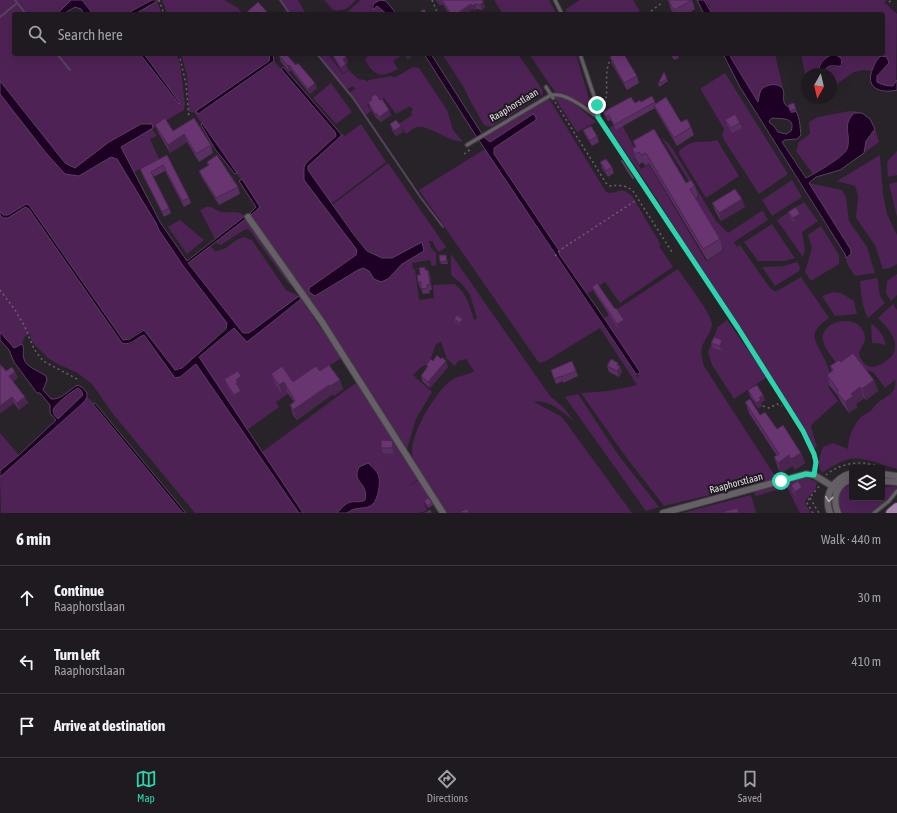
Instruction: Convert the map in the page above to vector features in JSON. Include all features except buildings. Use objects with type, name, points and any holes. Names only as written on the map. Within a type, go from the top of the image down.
[{"type":"main road","points":[[891,513],[897,508]]},
{"type":"street","points":[[248,217],[322,322],[443,513]]},
{"type":"street","name":"Raaphorstlaan","points":[[663,513],[806,474],[814,475]]},
{"type":"street","points":[[830,513],[828,495],[843,476],[849,474]]},
{"type":"street","points":[[885,474],[897,476]]},
{"type":"street","points":[[814,475],[835,488]]},
{"type":"street","points":[[835,488],[849,481]]},
{"type":"street","points":[[885,481],[897,482]]},
{"type":"street","points":[[835,488],[835,502],[838,513]]},
{"type":"lane","points":[[555,0],[561,12]]},
{"type":"lane","name":"Raaphorstlaan","points":[[581,56],[597,105],[598,117]]},
{"type":"lane","points":[[546,87],[553,98]]},
{"type":"lane","name":"Raaphorstlaan","points":[[467,145],[478,140],[551,95],[557,94],[566,96],[598,117],[734,322],[803,431],[814,454],[816,462],[814,475]]},
{"type":"lane","points":[[874,513],[889,501],[897,491]]},
{"type":"path","points":[[432,0],[437,12]]},
{"type":"path","points":[[159,1],[163,12]]},
{"type":"path","points":[[650,12],[663,2]]},
{"type":"path","points":[[179,56],[186,84],[189,118]]},
{"type":"path","points":[[601,110],[604,106],[608,90],[606,72],[612,56]]},
{"type":"path","points":[[553,98],[606,183],[610,186],[623,186],[633,191],[672,252]]},
{"type":"path","points":[[555,256],[560,250],[635,201]]},
{"type":"path","points":[[0,290],[15,310],[34,349],[43,361],[79,380]]},
{"type":"path","points":[[763,406],[768,408],[777,404],[783,407]]},
{"type":"path","points":[[813,513],[807,503],[817,491],[826,474],[837,467],[861,463],[871,465]]},
{"type":"path","points":[[810,498],[819,513]]},
{"type":"shaded area","points":[[0,0],[71,0],[59,12],[12,12],[12,56],[142,56],[179,104],[180,103],[145,56],[177,56],[180,63],[185,104],[184,110],[153,128],[152,124],[141,124],[109,142],[75,168],[56,152],[0,81]]},
{"type":"shaded area","points":[[71,0],[82,0],[91,12],[83,12],[81,9],[75,7],[66,12],[59,12]]},
{"type":"shaded area","points":[[82,0],[152,0],[130,12],[91,12]]},
{"type":"shaded area","points":[[152,0],[159,0],[138,12],[130,12]]},
{"type":"shaded area","points":[[162,0],[224,0],[238,8],[241,12],[166,12]]},
{"type":"shaded area","points":[[280,0],[298,0],[305,12],[289,12]]},
{"type":"shaded area","points":[[324,0],[356,0],[346,9],[333,10]]},
{"type":"shaded area","points":[[361,0],[379,0],[371,6],[373,9],[377,6],[384,12],[347,12]]},
{"type":"shaded area","points":[[380,0],[386,1],[395,12],[384,12],[377,6],[373,10],[373,4]]},
{"type":"shaded area","points":[[495,0],[549,0],[556,12],[502,12]]},
{"type":"shaded area","points":[[580,0],[633,0],[640,11],[565,12],[566,9]]},
{"type":"shaded area","points":[[697,0],[704,0],[711,12],[703,12]]},
{"type":"shaded area","points":[[704,0],[887,0],[884,2],[897,14],[896,83],[892,86],[887,86],[877,82],[877,76],[879,73],[878,58],[872,71],[863,70],[854,72],[837,84],[837,68],[828,68],[830,66],[838,67],[837,56],[885,56],[885,12],[711,12],[708,8],[710,7]]},
{"type":"shaded area","points":[[157,1],[161,12],[138,12]]},
{"type":"shaded area","points":[[142,56],[145,56],[180,103],[179,104]]},
{"type":"shaded area","points":[[182,56],[270,56],[269,60],[198,114],[274,61],[335,132],[336,136],[306,163],[304,167],[334,218],[357,250],[356,255],[310,288],[309,292],[315,296],[358,270],[364,268],[369,271],[374,279],[388,279],[402,264],[424,251],[406,252],[392,258],[382,258],[367,251],[332,205],[388,163],[446,247],[439,252],[433,241],[429,241],[431,248],[436,253],[436,265],[432,266],[430,260],[412,263],[413,269],[415,269],[419,300],[434,298],[433,285],[454,284],[465,296],[474,320],[477,318],[470,295],[463,285],[452,276],[451,254],[550,396],[563,407],[574,421],[550,404],[545,402],[534,402],[562,417],[632,513],[447,513],[413,459],[412,451],[417,429],[436,396],[452,380],[474,371],[466,359],[458,361],[455,366],[446,358],[441,342],[436,344],[429,363],[420,368],[413,375],[432,392],[416,419],[407,449],[334,334],[251,215],[260,207],[194,112],[189,112],[187,76]]},
{"type":"shaded area","points":[[270,56],[273,56],[274,61],[198,114],[196,111],[269,61]]},
{"type":"shaded area","points":[[321,56],[330,56],[343,74],[349,70],[358,79],[366,80],[366,82],[369,80],[392,76],[394,78],[413,67],[419,68],[447,110],[453,130],[463,142],[451,139],[421,127],[417,127],[406,134],[399,124],[412,115],[411,112],[413,110],[410,106],[396,114],[384,98],[381,100],[379,98],[376,99],[367,105],[371,111],[366,115],[349,93],[355,89],[353,86],[346,90]]},
{"type":"shaded area","points":[[368,56],[401,56],[393,61],[398,69],[383,75],[375,73],[365,60]]},
{"type":"shaded area","points":[[425,56],[432,56],[484,137],[490,142],[533,114],[536,117],[536,120],[494,148],[494,154],[560,252],[559,254],[640,372],[639,374],[636,374],[476,136]]},
{"type":"shaded area","points":[[443,56],[519,56],[542,89],[543,93],[491,127],[484,125],[463,86]]},
{"type":"shaded area","points":[[530,56],[577,56],[591,106],[582,104],[565,95],[555,92]]},
{"type":"shaded area","points":[[724,56],[730,56],[758,102],[761,90],[766,86],[778,85],[783,89],[785,104],[793,108],[797,113],[801,135],[797,139],[785,140],[782,142],[806,178],[828,165],[845,152],[848,144],[847,126],[854,113],[862,113],[870,119],[875,129],[866,141],[864,153],[840,170],[816,177],[809,183],[851,250],[851,254],[846,258],[845,254],[740,87]],"holes":[[[772,118],[784,119],[792,123],[791,131],[786,134],[778,132],[769,121]]]},
{"type":"shaded area","points":[[775,56],[784,92],[782,88],[759,96],[758,103],[731,57]]},
{"type":"shaded area","points":[[801,56],[829,56],[825,68],[804,68]]},
{"type":"shaded area","points":[[829,56],[838,56],[841,58],[842,62],[840,66],[819,68],[823,61]]},
{"type":"shaded area","points":[[881,56],[887,57],[889,63],[877,76],[877,82],[893,86],[897,80],[897,90],[880,90],[872,85],[871,75],[873,68],[878,58]]},
{"type":"shaded area","points":[[283,67],[341,134],[341,136],[308,166],[308,170],[354,235],[367,251],[382,258],[392,258],[422,242],[424,251],[402,264],[388,279],[381,282],[374,279],[369,271],[363,268],[315,296],[309,292],[309,288],[356,255],[357,250],[304,180],[304,167],[306,163],[336,136],[335,132],[281,69]]},
{"type":"shaded area","points":[[725,73],[788,174],[759,194],[724,140],[722,135],[724,129],[701,90],[701,88]]},
{"type":"shaded area","points":[[0,81],[65,163],[75,168],[109,142],[141,124],[152,124],[153,128],[121,147],[160,222],[187,261],[245,216],[247,218],[188,263],[243,333],[249,333],[299,296],[301,299],[247,342],[234,328],[199,357],[303,513],[299,513],[196,364],[180,377],[175,378],[144,335],[131,343],[122,343],[29,209],[25,207],[8,218],[3,218],[0,215],[0,211],[3,215],[8,215],[26,204],[29,205],[123,340],[130,339],[144,330],[175,370],[182,368],[226,329],[227,323],[184,267],[159,230],[117,159],[111,157],[79,176],[65,174],[46,153],[0,94]]},
{"type":"shaded area","points":[[331,83],[352,112],[336,124],[313,98]]},
{"type":"shaded area","points":[[0,93],[65,174],[79,176],[111,157],[117,159],[159,230],[184,267],[227,323],[226,328],[182,368],[175,370],[144,330],[123,340],[29,205],[26,204],[8,215],[3,215],[0,211]]},
{"type":"shaded area","points":[[557,96],[570,100],[596,122],[577,132],[554,97]]},
{"type":"shaded area","points":[[547,99],[550,100],[606,192],[613,193],[624,191],[632,196],[661,245],[659,246],[673,267],[620,303],[605,282],[587,294],[494,154],[494,148],[535,120],[533,114],[490,142],[484,137]]},
{"type":"shaded area","points":[[850,111],[860,112],[855,114],[849,121],[847,131],[848,145],[845,153],[813,174],[796,151],[799,142],[810,134],[809,122],[818,117]]},
{"type":"shaded area","points":[[620,121],[639,157],[635,159],[641,169],[649,164],[706,261],[724,250],[696,200],[699,197],[661,137],[674,151],[716,221],[728,233],[763,211],[768,220],[734,242],[737,247],[740,245],[770,288],[774,291],[779,290],[801,277],[829,318],[817,329],[815,338],[834,382],[828,387],[838,401],[812,424],[811,427],[817,447],[813,449],[804,429],[647,184],[609,128]]},
{"type":"shaded area","points":[[202,123],[237,173],[235,174],[215,149],[201,125]]},
{"type":"shaded area","points":[[361,124],[386,162],[331,204],[308,170],[308,166],[343,134],[345,136]]},
{"type":"shaded area","points":[[152,129],[157,136],[150,139],[159,159],[134,172],[121,147]]},
{"type":"shaded area","points":[[875,129],[879,142],[864,153],[866,141]]},
{"type":"shaded area","points":[[717,140],[739,176],[706,198],[679,154],[679,151],[685,146],[694,142]]},
{"type":"shaded area","points":[[485,149],[638,378],[640,372],[604,318],[678,269],[708,313],[711,320],[712,325],[710,333],[703,344],[702,350],[704,366],[777,479],[664,506],[623,453],[581,393],[608,391],[637,385],[600,328],[546,361],[539,363],[419,190]]},
{"type":"shaded area","points":[[897,151],[897,175],[888,177],[887,162]]},
{"type":"shaded area","points":[[880,155],[883,194],[887,214],[897,235],[897,264],[890,268],[883,269],[875,245],[856,218],[858,196],[855,186],[837,181]]},
{"type":"shaded area","points":[[242,179],[260,207],[251,215],[250,213],[256,207],[239,181]]},
{"type":"shaded area","points":[[792,180],[802,197],[772,216],[762,200]]},
{"type":"shaded area","points":[[897,182],[897,217],[889,184]]},
{"type":"shaded area","points":[[809,183],[842,190],[846,198],[849,221],[867,247],[875,273],[855,276],[847,264],[846,258],[851,250]]},
{"type":"shaded area","points":[[804,202],[818,221],[802,232],[805,249],[803,257],[777,220]]},
{"type":"shaded area","points":[[25,207],[29,208],[122,343],[131,344],[144,335],[180,377],[196,364],[299,513],[195,513],[113,414],[92,384],[76,372],[57,364],[48,358],[32,342],[30,334],[25,336],[22,344],[14,348],[0,332],[0,214],[8,218]]},
{"type":"shaded area","points":[[206,207],[211,207],[222,212],[238,212],[245,216],[215,239],[200,210]]},
{"type":"shaded area","points":[[247,218],[294,287],[288,283],[248,229],[221,245],[216,242]]},
{"type":"shaded area","points":[[180,220],[204,240],[187,254],[168,227]]},
{"type":"shaded area","points":[[772,224],[795,258],[784,261],[758,261],[744,242]]},
{"type":"shaded area","points":[[821,226],[839,255],[839,264],[811,281],[805,272],[812,248],[808,235]]},
{"type":"shaded area","points":[[244,237],[252,240],[286,290],[299,296],[249,333],[243,333],[236,325],[188,263],[210,246],[215,251],[224,249],[236,240]]},
{"type":"shaded area","points":[[797,262],[800,267],[799,271],[775,286],[762,267],[784,266]]},
{"type":"shaded area","points":[[897,274],[897,295],[891,301],[886,293],[887,281]]},
{"type":"shaded area","points":[[877,278],[880,294],[885,303],[868,318],[862,300],[860,281]]},
{"type":"shaded area","points":[[833,292],[841,293],[854,301],[857,314],[835,316],[822,296]]},
{"type":"shaded area","points":[[301,299],[341,358],[276,402],[279,407],[247,430],[199,357],[234,328],[247,341]]},
{"type":"shaded area","points":[[893,304],[897,310],[897,469],[867,460],[851,459],[843,461],[822,473],[819,463],[823,447],[833,443],[848,449],[850,436],[858,421],[895,388],[895,380],[885,388],[874,373],[863,368],[840,367],[826,348],[823,341],[823,334],[827,328],[841,321],[849,321],[856,324],[862,329],[865,337],[865,341],[859,354],[861,359],[867,365],[874,367],[889,359],[895,350],[895,344],[892,336],[878,318]]},
{"type":"shaded area","points":[[727,320],[767,377],[734,399],[712,365],[708,352],[718,327]]},
{"type":"shaded area","points":[[872,324],[881,333],[886,345],[872,343]]},
{"type":"shaded area","points":[[0,332],[14,348],[22,344],[25,362],[30,367],[46,376],[47,380],[43,390],[51,399],[62,396],[78,385],[87,393],[87,397],[84,402],[0,477],[0,471],[56,420],[50,413],[50,405],[40,393],[37,393],[14,362],[9,350],[0,340]],"holes":[[[78,388],[81,390],[83,395],[58,419],[53,413],[54,407]]]},
{"type":"shaded area","points":[[357,382],[420,478],[407,487],[421,479],[434,499],[424,503],[427,510],[420,513],[347,513],[364,507],[377,498],[357,478],[366,493],[365,500],[360,502],[351,502],[337,513],[303,513],[262,452]]},
{"type":"shaded area","points":[[78,388],[81,390],[83,395],[58,419],[53,413],[54,407]]},
{"type":"shaded area","points":[[578,394],[619,456],[659,507],[646,511],[565,397]]},
{"type":"shaded area","points":[[87,397],[94,403],[93,405],[183,513],[1,513],[0,477],[84,402]]},
{"type":"shaded area","points":[[95,403],[186,513],[183,513],[93,404]]},
{"type":"shaded area","points":[[0,433],[19,455],[0,471]]},
{"type":"shaded area","points":[[368,463],[379,476],[378,493],[375,501],[367,507],[354,509],[347,513],[337,513],[343,506],[349,503],[365,500],[365,489],[358,480],[357,473],[359,467]]},
{"type":"shaded area","points":[[807,478],[817,483],[815,490],[805,501],[811,513],[800,513],[787,487],[756,496],[754,492],[786,482]]},
{"type":"shaded area","points":[[849,484],[849,501],[885,501],[885,487],[897,487],[890,497],[871,513],[840,513],[838,494]]},
{"type":"shaded area","points":[[751,495],[756,513],[682,513]]},
{"type":"waterway","points":[[15,0],[24,12]]},
{"type":"waterway","points":[[280,0],[289,12]]},
{"type":"waterway","points":[[0,17],[17,3]]},
{"type":"waterway","points":[[59,56],[70,70]]},
{"type":"waterway","points":[[319,56],[353,98],[421,198],[443,227]]},
{"type":"waterway","points":[[622,161],[633,178]]},
{"type":"route","points":[[597,105],[598,117],[738,328],[803,431],[814,454],[816,462],[814,475],[806,474],[781,481]]}]
